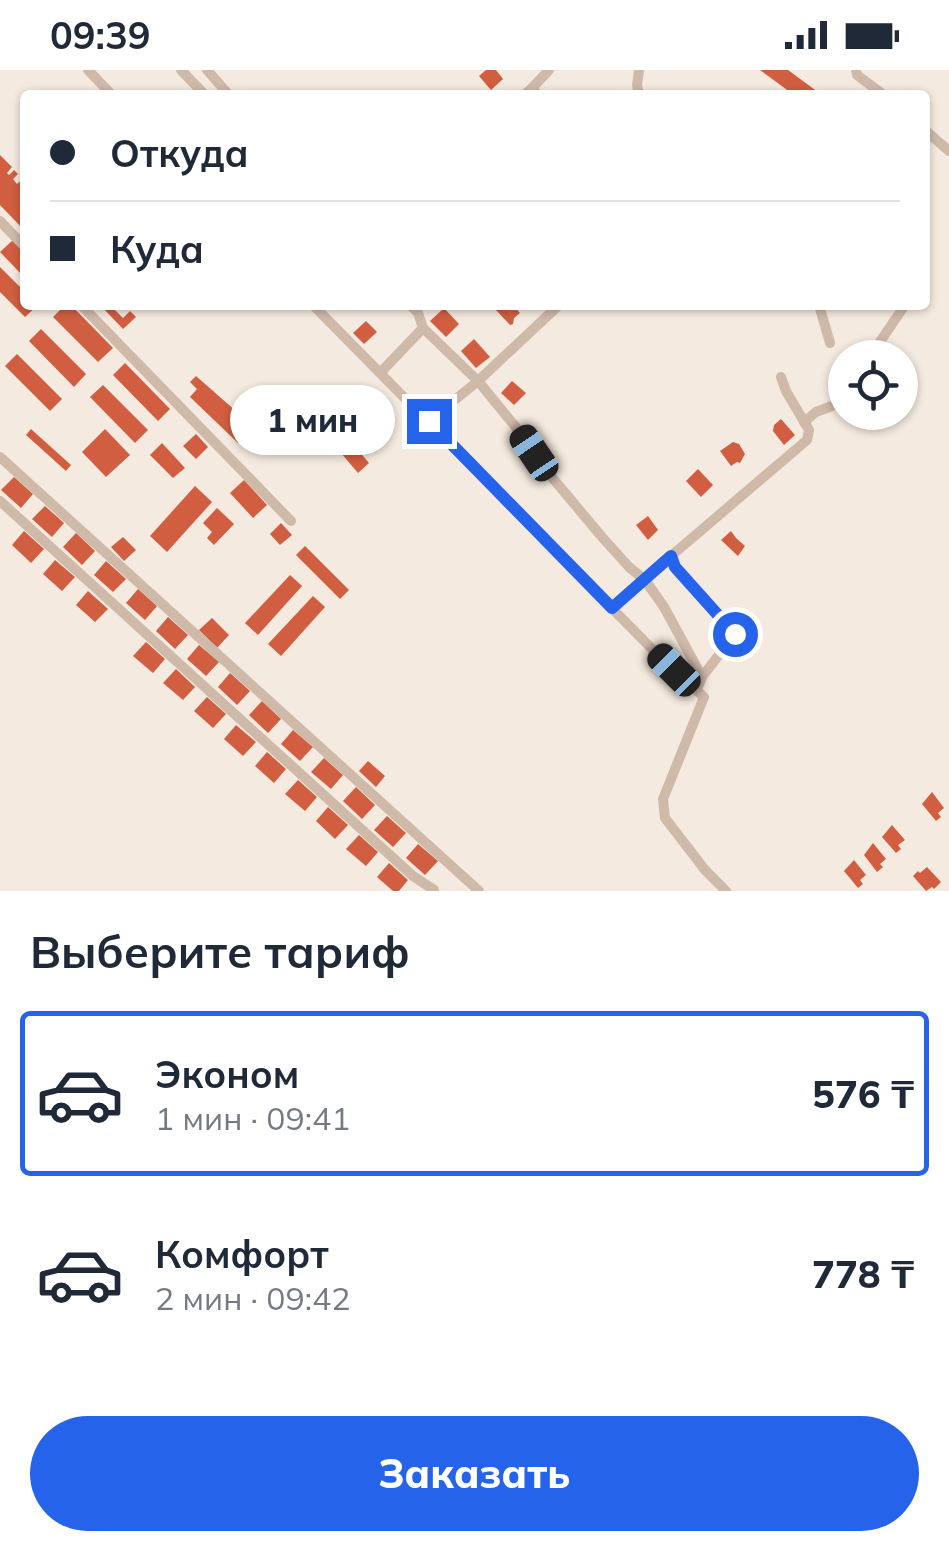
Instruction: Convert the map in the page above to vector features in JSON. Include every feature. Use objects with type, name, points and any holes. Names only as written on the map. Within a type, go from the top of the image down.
[{"type":"street","points":[[88,70],[107,90]]},
{"type":"street","points":[[181,70],[200,90]]},
{"type":"street","points":[[207,70],[225,90]]},
{"type":"street","points":[[533,90],[549,70]]},
{"type":"street","points":[[856,70],[856,75],[877,90]]},
{"type":"street","points":[[930,134],[949,151]]},
{"type":"street","points":[[0,222],[20,242]]},
{"type":"street","points":[[86,310],[291,521]]},
{"type":"street","points":[[319,310],[690,686],[700,683],[735,634],[675,567],[671,556]]},
{"type":"street","points":[[418,310],[423,328],[478,381],[550,476],[644,580],[664,608],[704,697],[663,800],[665,818],[726,891]]},
{"type":"street","points":[[429,421],[554,310]]},
{"type":"street","points":[[820,310],[829,340]]},
{"type":"street","points":[[881,340],[901,310]]},
{"type":"street","points":[[381,372],[423,328]]},
{"type":"street","points":[[612,608],[806,440],[809,430],[781,377]]},
{"type":"street","points":[[804,422],[828,407]]},
{"type":"street","points":[[0,456],[479,891]]},
{"type":"street","points":[[0,501],[413,876],[434,890]]},
{"type":"building","points":[[486,70],[496,70],[503,79],[491,90],[479,76]]},
{"type":"building","points":[[760,70],[788,70],[815,90],[787,90]]},
{"type":"building","points":[[0,155],[12,167],[7,173],[14,170],[18,174],[13,179],[17,184],[20,181],[20,226],[0,205]]},
{"type":"building","points":[[13,240],[20,247],[20,273],[0,252]]},
{"type":"building","points":[[0,267],[20,287],[20,310],[33,310],[25,317],[0,292]]},
{"type":"building","points":[[60,310],[76,310],[113,348],[98,362],[53,317]]},
{"type":"building","points":[[105,310],[115,310],[123,318],[130,311],[136,317],[123,329]]},
{"type":"building","points":[[446,310],[459,324],[446,337],[430,321]]},
{"type":"building","points":[[496,310],[517,310],[520,313],[510,325]]},
{"type":"building","points":[[366,321],[377,332],[364,344],[353,333]]},
{"type":"building","points":[[41,329],[86,374],[74,387],[29,341]]},
{"type":"building","points":[[474,339],[490,357],[476,368],[461,351]]},
{"type":"building","points":[[17,354],[62,399],[50,411],[5,366]]},
{"type":"building","points":[[125,363],[170,409],[158,421],[113,375]]},
{"type":"building","points":[[196,376],[237,412],[232,418],[248,433],[238,443],[190,397],[197,389],[190,382]]},
{"type":"building","points":[[512,381],[526,393],[514,405],[501,393]]},
{"type":"building","points":[[103,385],[148,430],[135,443],[90,397]]},
{"type":"building","points":[[781,419],[795,435],[784,445],[773,431]]},
{"type":"building","points":[[31,429],[71,465],[66,471],[26,435]]},
{"type":"building","points":[[105,429],[130,455],[106,477],[82,452]]},
{"type":"building","points":[[196,434],[208,447],[196,459],[183,446]]},
{"type":"building","points":[[733,442],[745,454],[740,463],[731,466],[720,451]]},
{"type":"building","points":[[162,443],[185,468],[173,478],[150,455]]},
{"type":"building","points":[[352,443],[369,463],[358,473],[341,453]]},
{"type":"building","points":[[698,469],[713,485],[701,497],[686,481]]},
{"type":"building","points":[[14,477],[33,494],[21,508],[1,490]]},
{"type":"building","points":[[244,480],[267,505],[253,518],[230,493]]},
{"type":"building","points":[[195,486],[212,502],[167,552],[150,536]]},
{"type":"building","points":[[45,506],[64,523],[52,537],[32,519]]},
{"type":"building","points":[[217,508],[234,524],[214,545],[207,538],[212,532],[203,523]]},
{"type":"building","points":[[648,516],[658,530],[648,540],[636,525]]},
{"type":"building","points":[[281,523],[292,535],[280,545],[270,534]]},
{"type":"building","points":[[24,531],[44,549],[31,563],[12,545]]},
{"type":"building","points":[[731,531],[745,546],[738,556],[721,540]]},
{"type":"building","points":[[76,533],[95,551],[82,565],[63,547]]},
{"type":"building","points":[[123,537],[136,550],[124,561],[111,547]]},
{"type":"building","points":[[305,546],[349,590],[340,599],[296,555]]},
{"type":"building","points":[[55,560],[75,577],[62,591],[43,574]]},
{"type":"building","points":[[106,561],[126,579],[113,592],[94,575]]},
{"type":"building","points":[[290,575],[302,586],[258,635],[245,623]]},
{"type":"building","points":[[138,589],[157,606],[145,620],[126,603]]},
{"type":"building","points":[[88,591],[108,609],[95,622],[76,605]]},
{"type":"building","points":[[313,596],[325,607],[281,656],[268,644]]},
{"type":"building","points":[[168,617],[188,635],[175,649],[156,631]]},
{"type":"building","points":[[212,618],[229,635],[217,648],[199,630]]},
{"type":"building","points":[[146,642],[165,659],[153,673],[133,656]]},
{"type":"building","points":[[199,645],[219,662],[206,676],[187,659]]},
{"type":"building","points":[[176,669],[195,687],[183,700],[163,683]]},
{"type":"building","points":[[230,673],[250,691],[237,705],[218,687]]},
{"type":"building","points":[[207,697],[226,714],[213,728],[194,711]]},
{"type":"building","points":[[262,701],[281,719],[268,733],[249,715]]},
{"type":"building","points":[[236,725],[256,742],[243,756],[224,739]]},
{"type":"building","points":[[293,730],[313,747],[300,761],[281,744]]},
{"type":"building","points":[[267,752],[286,769],[274,783],[255,766]]},
{"type":"building","points":[[324,758],[343,775],[331,789],[311,772]]},
{"type":"building","points":[[368,761],[385,776],[376,787],[359,771]]},
{"type":"building","points":[[298,780],[317,797],[305,811],[285,794]]},
{"type":"building","points":[[356,787],[375,805],[362,819],[343,801]]},
{"type":"building","points":[[932,792],[944,808],[936,821],[922,804]]},
{"type":"building","points":[[328,807],[348,825],[335,839],[316,821]]},
{"type":"building","points":[[387,816],[406,833],[393,847],[374,830]]},
{"type":"building","points":[[892,825],[905,840],[896,853],[882,837]]},
{"type":"building","points":[[359,835],[378,852],[366,866],[346,849]]},
{"type":"building","points":[[873,843],[886,859],[877,872],[864,855]]},
{"type":"building","points":[[418,844],[438,861],[425,875],[406,858]]},
{"type":"building","points":[[854,860],[866,875],[858,888],[844,871]]},
{"type":"building","points":[[389,863],[408,880],[399,891],[393,891],[377,877]]},
{"type":"building","points":[[927,867],[941,882],[926,891],[913,876]]},
{"type":"route","points":[[429,421],[612,608],[671,556],[675,567],[735,634]]}]
